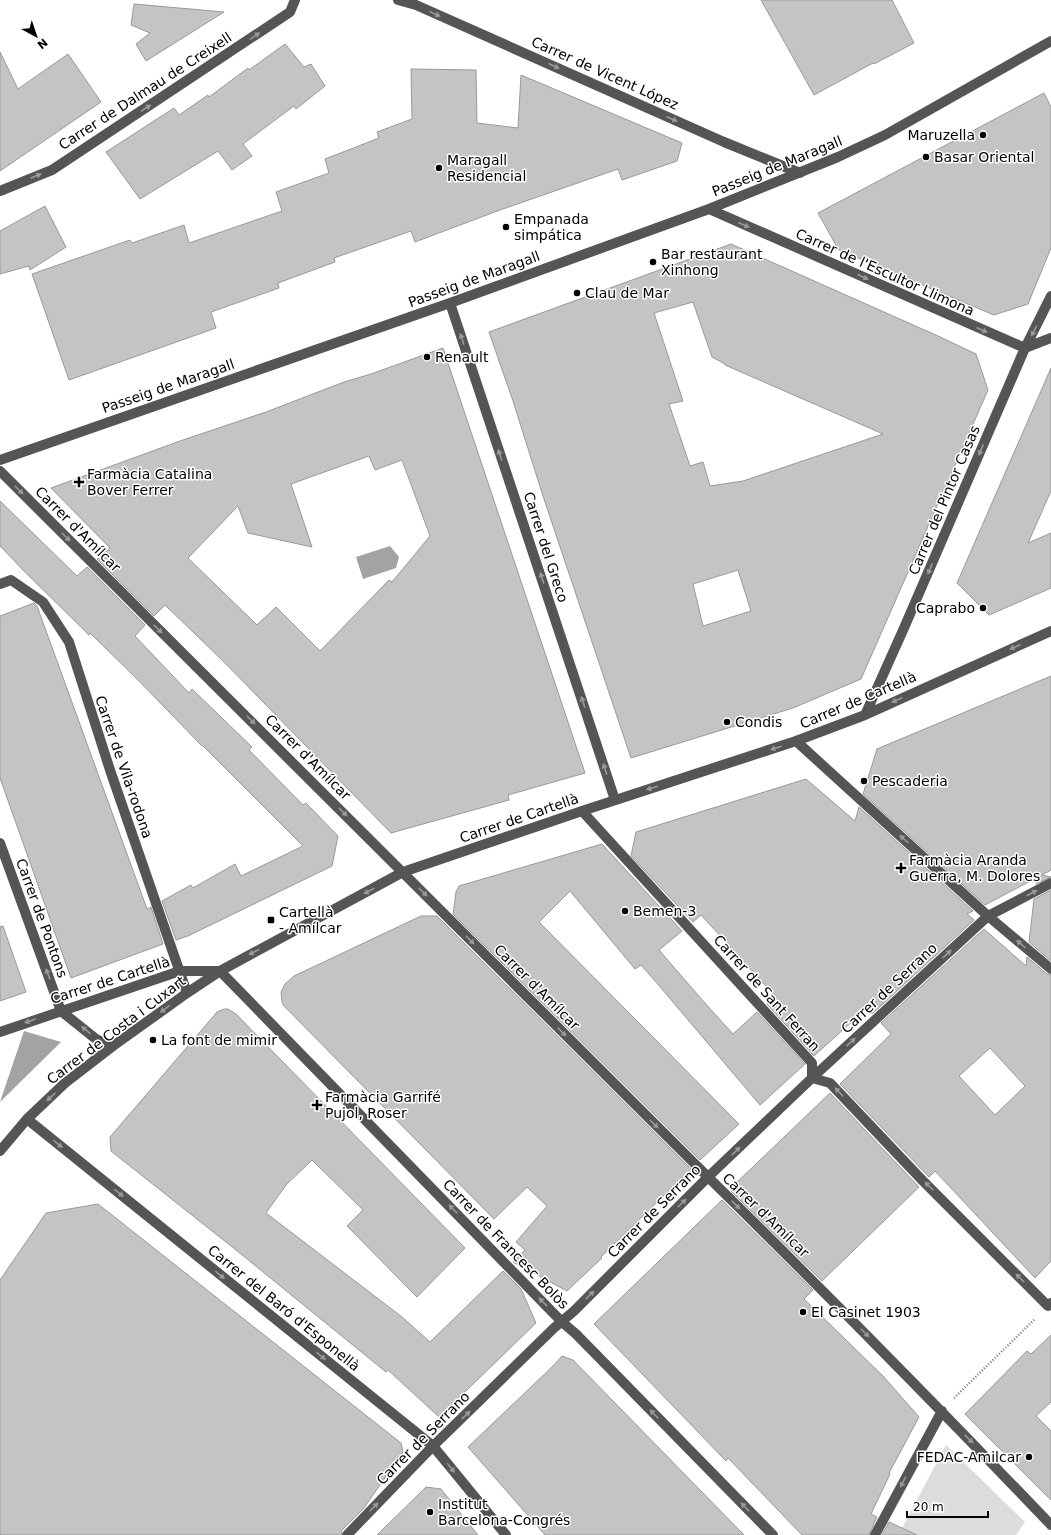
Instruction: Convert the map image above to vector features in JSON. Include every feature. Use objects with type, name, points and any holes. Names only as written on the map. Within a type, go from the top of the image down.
[{"type":"street","name":"Carrer de Dalmau de Creixell","points":[[0,191],[52,170],[290,12],[295,0]]},
{"type":"street","name":"Carrer de Vicent López","points":[[398,0],[416,5],[724,142],[800,173]]},
{"type":"street","name":"Passeig de Maragall","points":[[0,460],[450,303],[709,209],[838,158],[885,135],[1051,41]]},
{"type":"street","name":"Carrer de l'Escultor Llimona","points":[[709,209],[1025,348]]},
{"type":"street","name":"Carrer del Pintor Casas","points":[[865,715],[1025,348],[1051,296]]},
{"type":"street","name":"Carrer del Greco","points":[[450,303],[615,800]]},
{"type":"street","points":[[1025,348],[1051,338]]},
{"type":"street","name":"Carrer d'Amílcar","points":[[0,471],[708,1178],[818,1285],[942,1411],[1051,1525]]},
{"type":"street","name":"Carrer de Vila-rodona","points":[[0,584],[11,580],[43,602],[69,642],[82,685],[187,993]]},
{"type":"street","name":"Carrer de Cartellà","points":[[0,1032],[180,971],[220,971],[403,872],[582,810],[796,741],[865,715],[1051,631]]},
{"type":"street","points":[[796,741],[988,916],[1051,969]]},
{"type":"street","name":"Carrer de Sant Ferran","points":[[582,810],[812,1063],[812,1078]]},
{"type":"street","name":"Carrer de Pontons","points":[[0,843],[61,1011]]},
{"type":"street","name":"Carrer de Serrano","points":[[347,1535],[433,1446],[812,1078],[988,916],[1051,883]]},
{"type":"street","name":"Carrer de Costa i Cuxart","points":[[0,1151],[28,1119],[66,1083],[113,1046],[220,971]]},
{"type":"street","name":"Carrer de Francesc Bolòs","points":[[220,971],[562,1322],[773,1535]]},
{"type":"street","points":[[61,1011],[96,1039],[113,1046]]},
{"type":"street","points":[[812,1078],[830,1083],[923,1181],[1049,1304]]},
{"type":"street","name":"Carrer del Baró d'Esponellà","points":[[28,1119],[433,1446],[506,1535]]},
{"type":"street","points":[[875,1535],[942,1411]]},
{"type":"path","points":[[942,1411],[1049,1304]]},
{"type":"shaded area","points":[[390,546],[399,557],[396,568],[363,579],[356,557]]},
{"type":"shaded area","points":[[24,1031],[61,1042],[0,1102]]},
{"type":"shaded area","points":[[946,1445],[1025,1522],[1016,1535],[917,1535],[902,1528]]},
{"type":"building","points":[[761,0],[892,0],[914,43],[814,95]]},
{"type":"building","points":[[134,4],[224,12],[146,61],[136,44],[150,33],[131,25]]},
{"type":"building","points":[[285,44],[304,67],[311,64],[325,86],[296,109],[294,106],[243,144],[252,156],[232,170],[218,151],[140,199],[106,152],[174,108],[179,115],[208,95],[209,97],[248,68],[249,70]]},
{"type":"building","points":[[0,52],[18,89],[68,54],[101,102],[0,171]]},
{"type":"building","points":[[411,69],[476,70],[477,123],[518,128],[521,75],[682,143],[677,161],[622,180],[618,169],[500,210],[415,242],[411,231],[334,258],[335,262],[278,283],[279,288],[211,312],[216,328],[69,380],[32,274],[130,240],[132,243],[184,225],[189,243],[282,211],[276,192],[329,173],[325,159],[379,138],[377,132],[412,119]]},
{"type":"building","points":[[1044,93],[1051,107],[1051,248],[1028,304],[994,315],[839,250],[818,213]]},
{"type":"building","points":[[45,206],[66,247],[30,270],[29,266],[0,274],[0,231]]},
{"type":"building","points":[[731,244],[976,354],[988,390],[861,679],[793,708],[631,758],[489,332]],"holes":[[[693,302],[712,357],[725,365],[883,434],[743,481],[710,486],[703,462],[690,466],[669,404],[683,401],[654,313]],[[738,570],[751,611],[703,626],[693,584]]]},
{"type":"building","points":[[443,348],[585,773],[508,795],[509,800],[391,833],[222,660],[165,605],[154,616],[97,559],[110,548],[51,488],[180,441],[266,412],[344,382],[371,374]],"holes":[[[369,456],[375,470],[402,460],[430,536],[392,582],[389,580],[320,651],[276,607],[257,625],[188,558],[238,506],[248,533],[312,547],[291,484]]]},
{"type":"building","points":[[1051,368],[1051,491],[1028,543],[1051,533],[1051,588],[989,615],[957,583]]},
{"type":"building","points":[[0,501],[77,576],[87,567],[145,625],[135,636],[189,693],[192,689],[252,747],[249,750],[303,805],[306,803],[338,836],[332,866],[188,936],[176,940],[162,901],[191,885],[193,888],[235,864],[241,876],[303,846],[137,679],[90,633],[89,635],[0,546]]},
{"type":"building","points":[[34,603],[37,606],[147,909],[151,907],[163,944],[71,978],[0,778],[0,616]]},
{"type":"building","points":[[1051,676],[1051,870],[1042,875],[1051,877],[1036,884],[1036,878],[985,905],[863,794],[877,749]]},
{"type":"building","points":[[806,779],[855,821],[859,807],[973,911],[967,914],[974,920],[872,1014],[867,1008],[814,1056],[767,1004],[775,996],[701,915],[693,922],[631,856],[636,832]]},
{"type":"building","points":[[602,844],[682,931],[659,950],[733,1034],[757,1012],[805,1064],[760,1105],[641,965],[635,969],[570,891],[539,922],[739,1124],[700,1160],[453,914],[456,892],[459,886]]},
{"type":"building","points":[[1051,890],[1051,961],[1029,942],[1034,899]]},
{"type":"building","points":[[421,916],[437,916],[691,1169],[567,1291],[513,1262],[525,1250],[516,1242],[547,1206],[527,1187],[494,1219],[283,1005],[281,992],[285,984],[294,976]]},
{"type":"building","points":[[3,926],[26,992],[0,1001],[0,927]]},
{"type":"building","points":[[984,929],[1026,966],[1027,957],[1047,974],[1051,975],[1051,1261],[1035,1278],[935,1171],[929,1177],[840,1084],[891,1034],[881,1023]],"holes":[[[990,1048],[1025,1086],[995,1115],[959,1076]]]},
{"type":"building","points":[[228,1009],[236,1014],[465,1248],[417,1297],[347,1226],[363,1210],[312,1160],[286,1185],[266,1213],[402,1317],[430,1342],[503,1271],[521,1289],[536,1323],[439,1417],[388,1370],[386,1372],[111,1151],[110,1137],[217,1012]]},
{"type":"building","points":[[830,1093],[919,1187],[822,1281],[731,1191],[735,1188],[733,1186]]},
{"type":"building","points":[[722,1200],[813,1290],[804,1299],[884,1377],[919,1417],[889,1473],[890,1474],[871,1514],[877,1517],[869,1535],[802,1535],[728,1458],[726,1461],[594,1324]]},
{"type":"building","points":[[98,1204],[401,1443],[403,1452],[364,1508],[342,1530],[341,1535],[0,1535],[0,1280],[46,1213]]},
{"type":"building","name":"FEDAC-Amilcar","points":[[1051,1335],[1051,1402],[1036,1416],[1051,1431],[1051,1500],[965,1414],[1027,1351],[1031,1354]]},
{"type":"building","points":[[562,1356],[573,1360],[744,1535],[545,1535],[468,1447]]},
{"type":"building","name":"Institut Barcelona-Congrés","points":[[426,1487],[441,1489],[478,1535],[377,1535]]},
{"type":"building","points":[[889,1522],[917,1535],[882,1535]]},
{"type":"place","name":"Maruzella","points":[[983,135]]},
{"type":"place","name":"Basar Oriental","points":[[926,157]]},
{"type":"place","name":"Maragall Residencial","points":[[439,168]]},
{"type":"place","name":"Empanada simpática","points":[[506,227]]},
{"type":"place","name":"Bar restaurant Xinhong","points":[[653,262]]},
{"type":"place","name":"Clau de Mar","points":[[577,293]]},
{"type":"place","name":"Renault","points":[[427,357]]},
{"type":"place","name":"Farmàcia Catalina Bover Ferrer","points":[[79,482]]},
{"type":"place","name":"Caprabo","points":[[983,608]]},
{"type":"place","name":"Condis","points":[[727,722]]},
{"type":"place","name":"Pescaderia","points":[[864,781]]},
{"type":"place","name":"Farmàcia Aranda Guerra, M. Dolores","points":[[901,868]]},
{"type":"place","name":"Bemen-3","points":[[625,911]]},
{"type":"place","name":"Cartellà - Amílcar","points":[[271,920]]},
{"type":"place","name":"La font de mimir","points":[[153,1040]]},
{"type":"place","name":"Farmàcia Garrifé Pujol, Roser","points":[[317,1105]]},
{"type":"place","name":"El Casinet 1903","points":[[803,1312]]},
{"type":"place","name":"FEDAC-Amilcar","points":[[1029,1457]]},
{"type":"place","name":"Institut Barcelona-Congrés","points":[[430,1512]]}]
